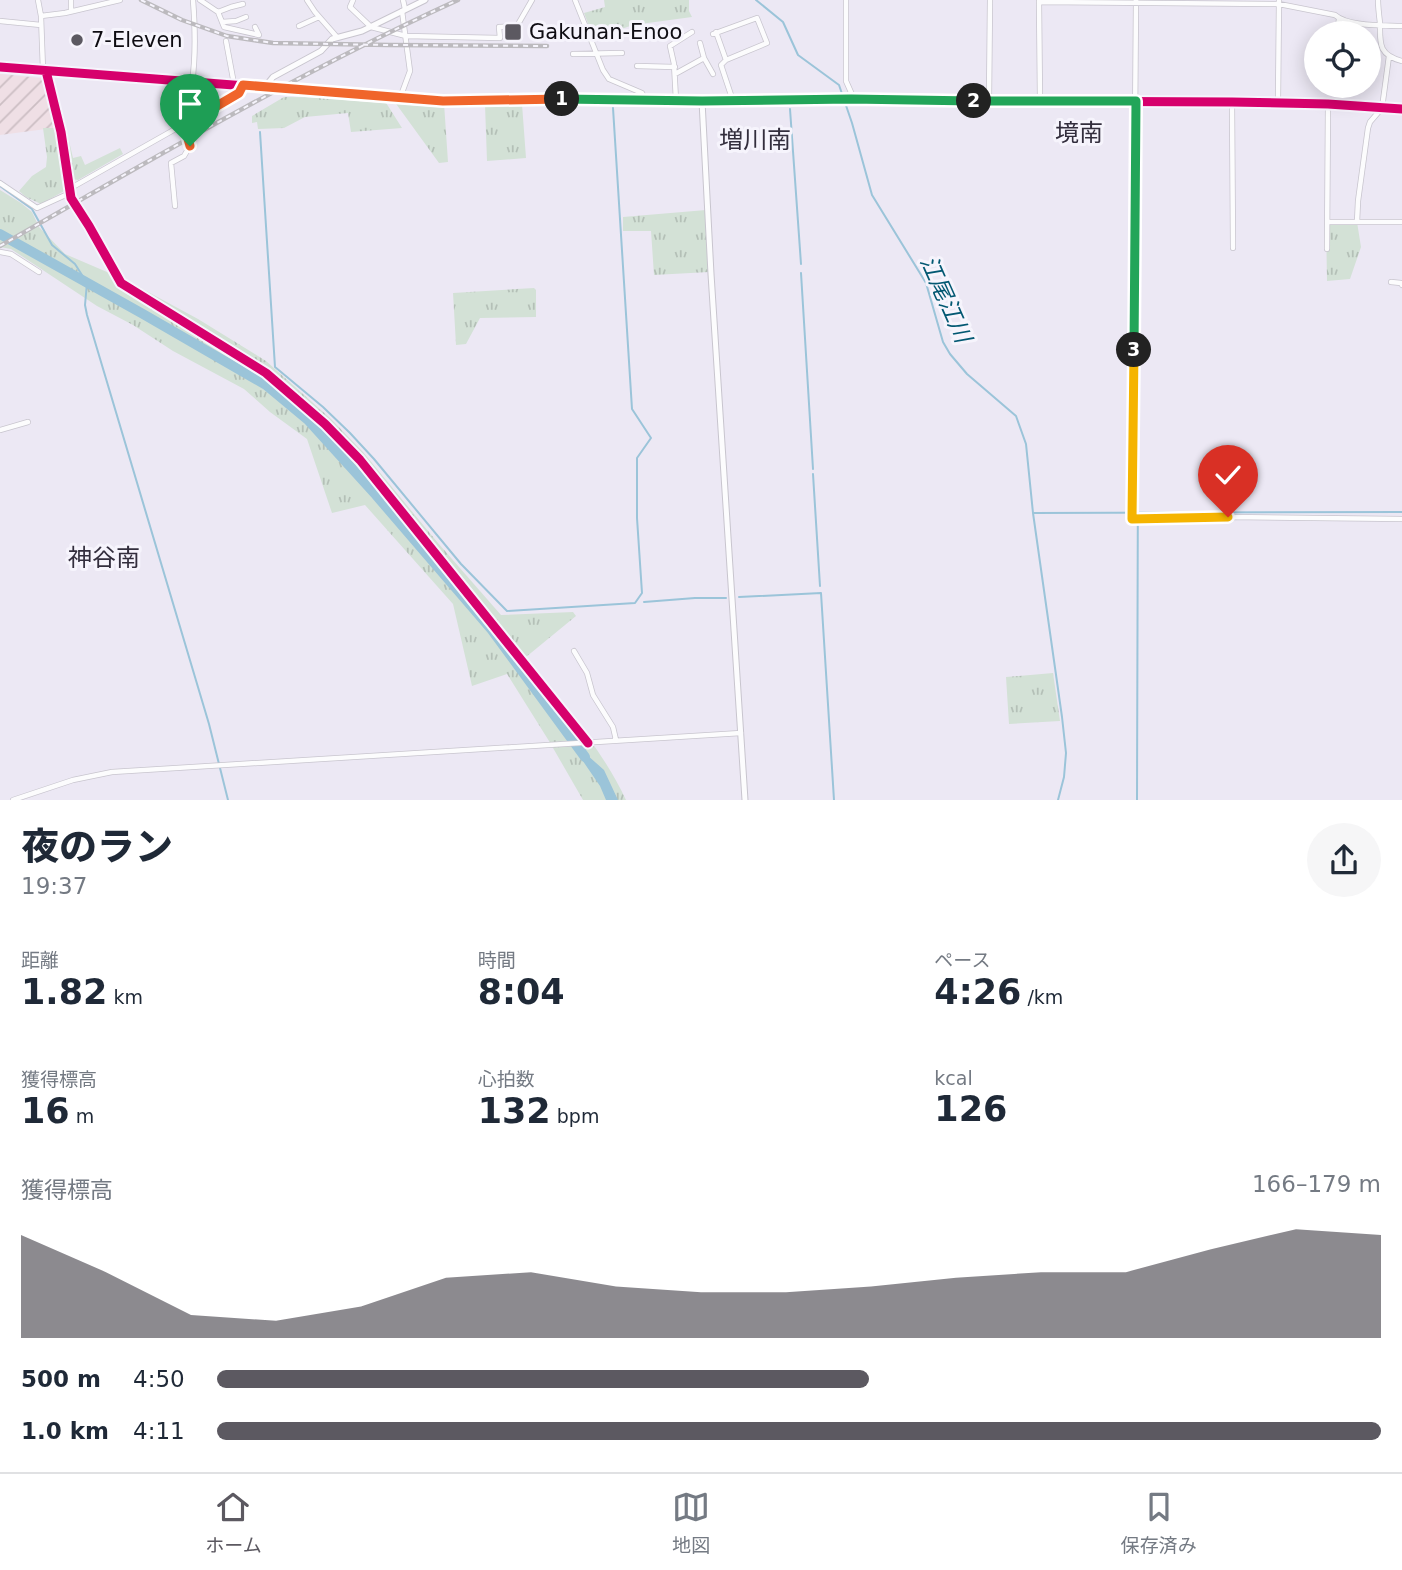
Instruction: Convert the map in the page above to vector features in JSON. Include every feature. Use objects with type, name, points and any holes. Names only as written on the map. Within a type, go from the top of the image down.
[{"type":"street","points":[[38,0],[45,71],[61,132],[71,198],[121,283],[266,373],[325,424],[360,460],[588,743]]},
{"type":"street","points":[[71,0],[71,11]]},
{"type":"street","points":[[87,0],[87,7]]},
{"type":"street","points":[[175,206],[171,163],[184,156],[190,146],[186,131],[187,105],[192,82],[193,0]]},
{"type":"street","points":[[200,0],[218,12],[225,27],[259,35],[255,27]]},
{"type":"street","points":[[307,0],[337,36]]},
{"type":"street","points":[[353,0],[351,7],[370,27],[405,36],[500,38],[499,27],[517,26],[532,0]]},
{"type":"street","points":[[400,98],[410,71],[403,0]]},
{"type":"street","points":[[265,87],[273,77],[321,51],[337,36],[351,35],[425,0]]},
{"type":"street","points":[[575,0],[595,53],[609,79],[642,93],[645,100]]},
{"type":"street","points":[[846,0],[846,81],[853,100]]},
{"type":"street","points":[[989,102],[990,0]]},
{"type":"street","points":[[1378,0],[1380,21]]},
{"type":"street","points":[[41,16],[120,1]]},
{"type":"street","points":[[1040,102],[1039,1],[1279,2],[1349,21]]},
{"type":"street","points":[[1136,1],[1132,519],[1402,519]]},
{"type":"street","points":[[1278,102],[1279,2]]},
{"type":"street","points":[[218,12],[243,4]]},
{"type":"street","points":[[222,22],[246,17]]},
{"type":"street","points":[[299,26],[319,17]]},
{"type":"street","points":[[726,60],[715,33],[757,18],[767,43],[726,60],[721,65],[733,101]]},
{"type":"street","points":[[0,21],[41,25]]},
{"type":"street","points":[[1381,24],[1402,26]]},
{"type":"street","points":[[676,100],[675,66],[670,46],[692,32]]},
{"type":"street","points":[[226,41],[234,85]]},
{"type":"street","points":[[700,43],[704,58],[713,74]]},
{"type":"street","points":[[1381,45],[1389,56],[1402,61]]},
{"type":"street","points":[[573,54],[622,53]]},
{"type":"street","points":[[1357,222],[1368,128],[1382,108],[1389,56]]},
{"type":"street","points":[[675,74],[704,58]]},
{"type":"street","points":[[637,66],[675,66]]},
{"type":"street","points":[[0,68],[443,101],[1278,102],[1402,109]]},
{"type":"street","points":[[0,183],[37,208],[239,93],[243,85]]},
{"type":"street","points":[[702,101],[745,800]]},
{"type":"street","points":[[1233,102],[1233,248]]},
{"type":"street","points":[[1328,104],[1328,250]]},
{"type":"street","points":[[1328,222],[1402,222]]},
{"type":"street","points":[[0,251],[11,254],[39,271]]},
{"type":"street","points":[[1391,282],[1402,285]]},
{"type":"street","points":[[0,430],[28,422]]},
{"type":"street","points":[[573,651],[587,673],[593,695],[613,727],[616,740]]},
{"type":"street","points":[[13,800],[73,780],[112,772],[741,733]]},
{"type":"shaded area","points":[[0,74],[41,78],[54,128],[0,135]]},
{"type":"green space","points":[[604,0],[689,0],[692,17],[633,25],[607,34],[592,34],[584,13],[605,7]]},
{"type":"green space","points":[[284,97],[383,98],[402,128],[351,132],[348,113],[305,117],[284,128],[258,129],[257,122],[252,123],[252,116]]},
{"type":"green space","points":[[394,101],[444,103],[448,162],[439,163]]},
{"type":"green space","points":[[522,104],[526,158],[487,161],[485,105]]},
{"type":"green space","points":[[43,128],[54,128],[66,190],[41,204],[19,191],[32,176],[46,167]]},
{"type":"green space","points":[[66,128],[73,158],[81,156],[85,165],[120,148],[123,154],[78,180],[72,179],[63,129]]},
{"type":"green space","points":[[0,190],[32,212],[39,227],[65,254],[107,272],[117,273],[266,361],[331,419],[363,452],[501,615],[573,612],[576,616],[526,657],[593,744],[626,800],[583,800],[507,674],[472,686],[453,604],[365,505],[332,513],[307,439],[244,389],[97,306],[11,249],[0,247]]},
{"type":"green space","points":[[706,210],[709,272],[654,275],[651,231],[623,231],[623,217]]},
{"type":"green space","points":[[1326,221],[1357,222],[1361,247],[1350,279],[1327,281]]},
{"type":"green space","points":[[534,288],[536,317],[480,318],[466,344],[456,345],[453,293]]},
{"type":"green space","points":[[1053,673],[1060,721],[1009,724],[1006,677]]},
{"type":"water","points":[[578,747],[604,770],[618,800],[606,800],[600,786],[574,748]]},
{"type":"waterway","name":"江尾江川","points":[[756,0],[783,22],[798,55],[839,85],[872,195],[926,283],[943,342],[967,374],[1016,416],[1026,444],[1066,753],[1058,800]]},
{"type":"waterway","points":[[260,132],[275,367],[350,433],[461,564],[507,611],[635,603],[642,593],[637,518],[637,458],[651,438],[632,409],[613,108]]},
{"type":"waterway","points":[[1137,800],[1139,108]]},
{"type":"waterway","points":[[790,109],[801,264]]},
{"type":"waterway","points":[[0,186],[32,209],[52,245],[75,264],[87,283],[87,315],[209,724],[228,800]]},
{"type":"waterway","points":[[0,234],[266,385],[308,420],[492,630],[585,757]]},
{"type":"waterway","points":[[801,273],[813,469]]},
{"type":"waterway","points":[[813,474],[820,586]]},
{"type":"waterway","points":[[1034,513],[1402,512]]},
{"type":"waterway","points":[[739,597],[821,593],[834,800]]},
{"type":"waterway","points":[[644,602],[726,598]]},
{"type":"railway","points":[[141,0],[182,20],[227,36],[273,43],[547,46]]},
{"type":"railway","points":[[0,246],[283,87],[458,0]]},
{"type":"cycle path","points":[[0,67],[443,101],[851,99],[1232,102],[1402,109]]},
{"type":"cycle path","points":[[46,71],[61,132],[71,198],[121,283],[266,373],[325,424],[360,460],[588,743]]},
{"type":"place","name":"Gakunan-Enoo","points":[[513,32]]},
{"type":"place","name":"7-Eleven","points":[[77,40]]},
{"type":"district","name":"境南","points":[[1079,133]]},
{"type":"district","name":"増川南","points":[[755,140]]},
{"type":"district","name":"神谷南","points":[[104,558]]},
{"type":"route","points":[[190,146],[186,131],[188,123],[239,93],[243,85],[443,101],[1136,101],[1132,519],[1228,517]]}]
